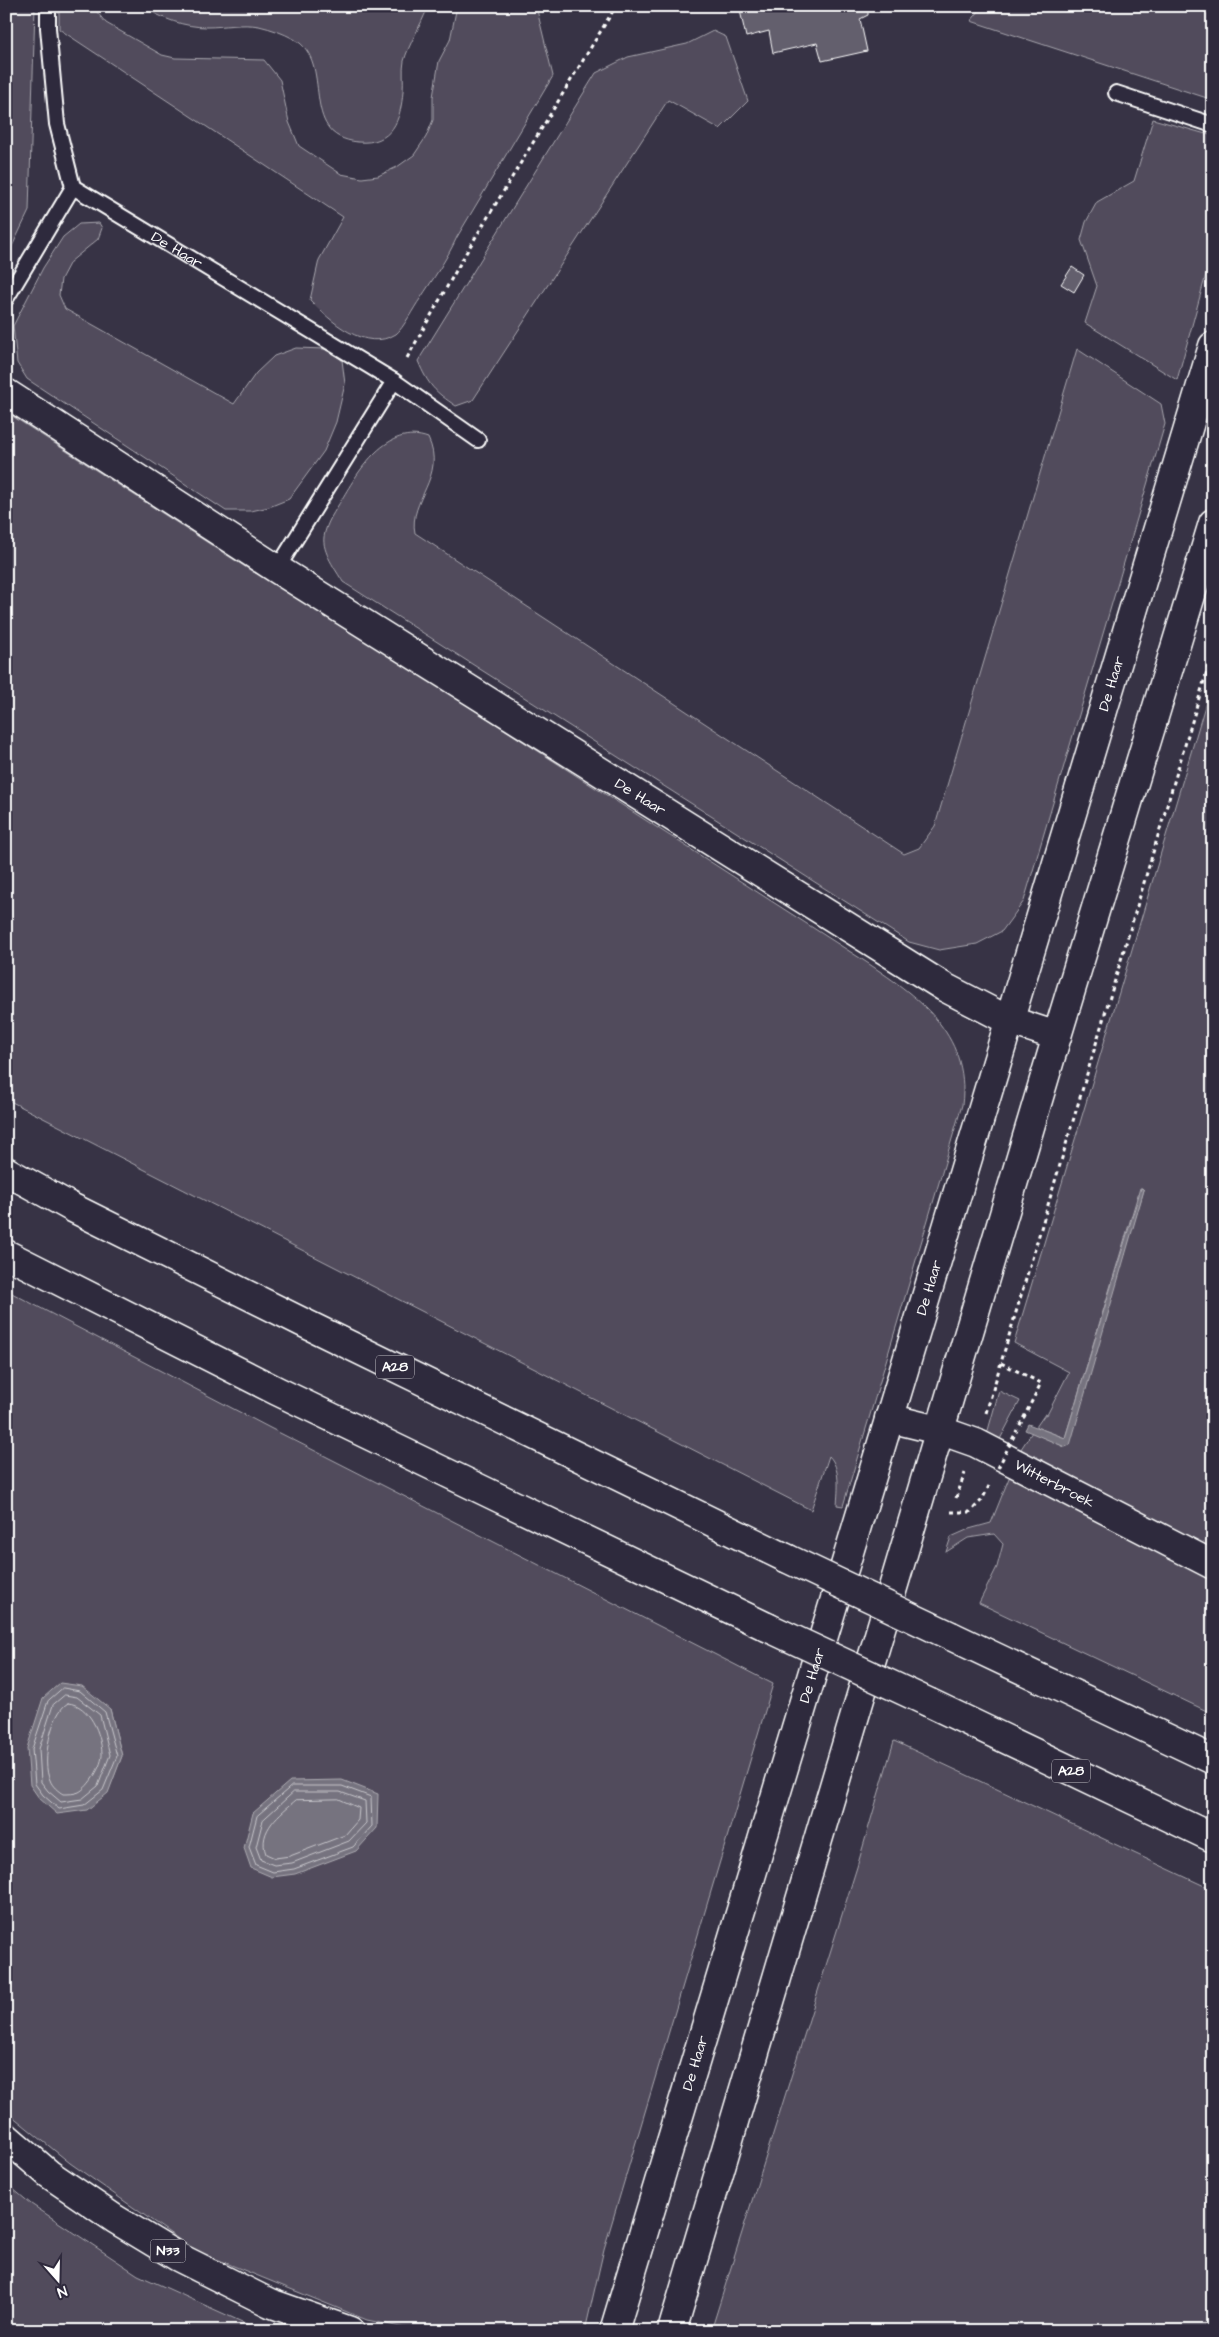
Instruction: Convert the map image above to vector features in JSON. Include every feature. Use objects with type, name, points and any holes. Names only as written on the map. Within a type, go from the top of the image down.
[{"type":"main road","name":"De Haar","points":[[614,2331],[1008,1020],[1213,346]]},
{"type":"main road","name":"De Haar","points":[[6,393],[277,569],[944,987],[1008,1020],[1057,1036]]},
{"type":"main road","points":[[672,2331],[942,1430],[1057,1036],[1213,523]]},
{"type":"main road","name":"A28","points":[[6,1171],[73,1208],[232,1287],[786,1558],[1213,1760]]},
{"type":"main road","name":"A28","points":[[6,1254],[268,1386],[767,1627],[1213,1838]]},
{"type":"main road","name":"Witterbroek","points":[[889,1418],[942,1430],[976,1443],[1213,1565]]},
{"type":"main road","name":"N33","points":[[6,2137],[49,2174],[115,2219],[178,2257],[270,2303],[350,2331]]},
{"type":"lane","points":[[6,299],[73,187],[57,124],[48,28],[48,6]]},
{"type":"lane","points":[[1116,93],[1213,125]]},
{"type":"lane","name":"De Haar","points":[[73,187],[394,381],[478,440]]},
{"type":"lane","points":[[277,569],[394,381]]},
{"type":"path","points":[[394,381],[466,254],[616,6]]},
{"type":"path","points":[[1093,1047],[1213,651]]},
{"type":"path","points":[[998,1468],[1041,1383],[1001,1362]]},
{"type":"path","points":[[951,1512],[970,1512],[982,1500]]},
{"type":"shaded area","points":[[6,6],[35,6],[29,211],[6,259]]},
{"type":"shaded area","points":[[59,6],[92,6],[106,23],[162,55],[175,58],[264,60],[280,80],[289,122],[299,146],[341,174],[362,178],[378,176],[397,167],[414,155],[426,137],[433,120],[433,97],[439,61],[450,40],[457,6],[536,6],[553,76],[444,261],[405,323],[396,334],[384,339],[372,340],[360,337],[338,325],[310,300],[319,260],[343,217],[59,29]]},
{"type":"shaded area","points":[[143,6],[426,6],[427,9],[404,61],[402,102],[397,121],[387,135],[370,142],[358,142],[339,137],[328,127],[322,113],[313,64],[306,50],[294,39],[277,31],[253,25],[199,27],[182,24],[158,15]]},
{"type":"shaded area","points":[[983,6],[1213,6],[1213,100],[971,21]]},
{"type":"shaded area","points":[[713,31],[726,37],[748,101],[720,129],[668,100],[473,400],[456,406],[437,392],[425,376],[418,361],[596,73],[628,57],[687,44]]},
{"type":"shaded area","points":[[1153,119],[1213,136],[1213,249],[1177,380],[1085,323],[1097,286],[1081,240],[1086,222],[1097,202],[1134,181]]},
{"type":"shaded area","points":[[99,223],[102,228],[98,239],[70,262],[61,279],[59,295],[65,309],[234,404],[256,373],[274,356],[296,348],[325,349],[342,360],[345,384],[336,422],[324,451],[289,499],[269,507],[251,511],[226,511],[27,379],[17,363],[13,326],[43,268],[63,237],[79,224]]},
{"type":"shaded area","points":[[1077,349],[1161,404],[1165,424],[1024,901],[1002,931],[977,944],[939,950],[909,942],[343,582],[325,549],[324,537],[331,517],[357,475],[376,452],[387,443],[400,437],[413,435],[428,438],[433,452],[433,465],[414,521],[415,533],[904,854],[919,848],[935,826]]},
{"type":"shaded area","points":[[6,412],[253,572],[269,578],[883,973],[920,1002],[936,1019],[949,1037],[958,1057],[963,1080],[962,1105],[843,1506],[837,1505],[837,1473],[829,1456],[811,1510],[6,1099]]},
{"type":"shaded area","points":[[1213,679],[1213,1552],[1019,1452],[1032,1432],[1065,1447],[1144,1190],[1142,1188],[1140,1188],[1065,1438],[1036,1427],[1045,1414],[1047,1415],[1069,1372],[1014,1343]]},
{"type":"shaded area","points":[[6,1290],[270,1428],[773,1684],[604,2249],[585,2331],[419,2331],[367,2320],[194,2250],[70,2163],[6,2111]],"holes":[[[110,1709],[122,1756],[108,1792]]]},
{"type":"shaded area","points":[[999,1391],[1020,1401],[998,1443],[987,1434]]},
{"type":"shaded area","points":[[1011,1473],[1213,1577],[1213,1714],[979,1603],[997,1567],[1003,1544],[994,1534],[968,1538],[946,1552],[951,1537],[969,1529],[991,1523]]},
{"type":"shaded area","points":[[894,1741],[1213,1890],[1213,2331],[711,2331],[857,1867]]},
{"type":"shaded area","points":[[6,2183],[31,2204],[138,2275],[262,2331],[6,2331]]},
{"type":"water","points":[[1141,1188],[1144,1190],[1070,1445],[1065,1447],[1025,1430],[1028,1424],[1065,1438]]},
{"type":"water","points":[[60,1683],[82,1686],[110,1709],[122,1756],[108,1793],[87,1810],[57,1814],[39,1798],[30,1785],[27,1748],[43,1698]]},
{"type":"water","points":[[342,1780],[378,1794],[377,1828],[356,1851],[295,1874],[272,1877],[251,1868],[244,1848],[253,1813],[290,1781]]},
{"type":"building","points":[[739,6],[880,6],[868,10],[868,15],[860,19],[867,51],[822,61],[817,43],[773,53],[769,31],[746,37]]},
{"type":"building","points":[[1072,267],[1084,275],[1074,292],[1061,284]]}]
